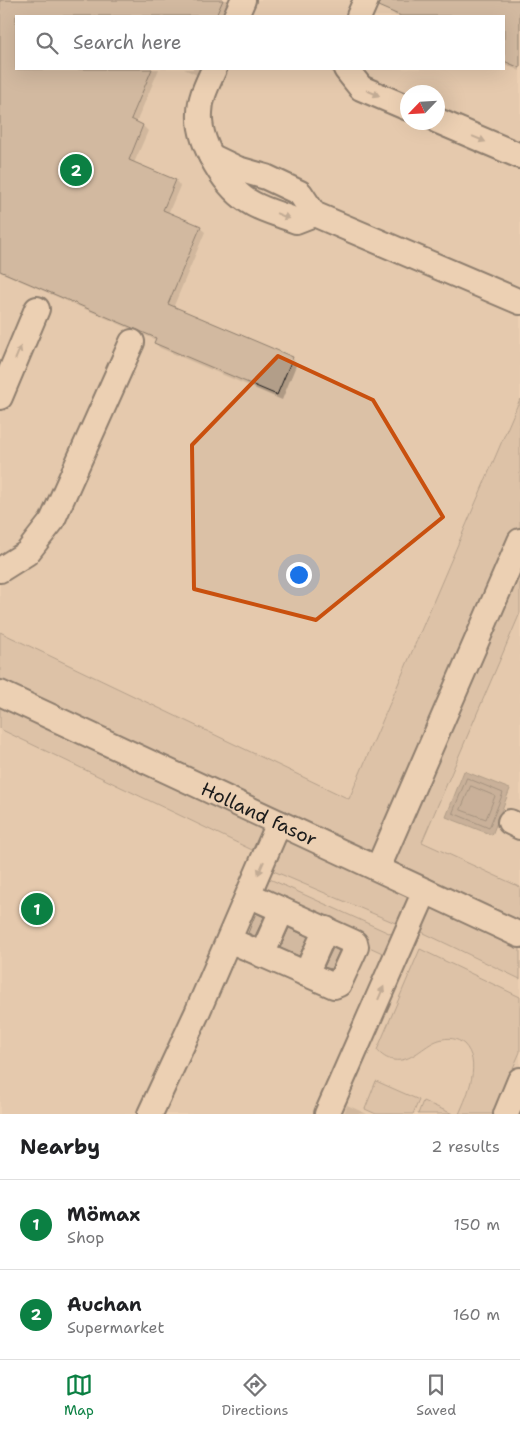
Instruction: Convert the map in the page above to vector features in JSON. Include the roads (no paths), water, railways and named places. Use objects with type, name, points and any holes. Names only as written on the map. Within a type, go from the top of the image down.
[{"type":"street","points":[[236,15],[243,0]]},
{"type":"street","points":[[359,15],[366,0]]},
{"type":"street","points":[[214,70],[202,97],[201,126],[212,156],[229,183],[240,195],[253,204],[296,221],[314,214]]},
{"type":"street","points":[[347,70],[361,88],[400,105]]},
{"type":"street","points":[[445,124],[520,156]]},
{"type":"street","points":[[212,156],[238,169],[266,177],[300,193],[314,214],[520,302]]},
{"type":"street","points":[[0,397],[37,309]]},
{"type":"street","points":[[0,570],[27,553],[52,521],[132,342]]},
{"type":"street","points":[[378,868],[520,542]]},
{"type":"street","name":"Holland fasor","points":[[0,693],[520,935]]},
{"type":"street","points":[[276,961],[296,916],[279,823]]},
{"type":"street","points":[[327,1114],[426,891]]},
{"type":"street","points":[[150,1114],[214,974],[276,961],[337,986],[356,947],[355,944],[296,916]]},
{"type":"street","points":[[276,961],[296,916]]},
{"type":"street","points":[[276,961],[296,916]]},
{"type":"street","points":[[506,1114],[518,1087]]},
{"type":"water","points":[[464,771],[510,789],[492,835],[446,817]]},
{"type":"place","name":"Auchan","points":[[76,170]]},
{"type":"place","name":"Mömax","points":[[37,909]]}]
